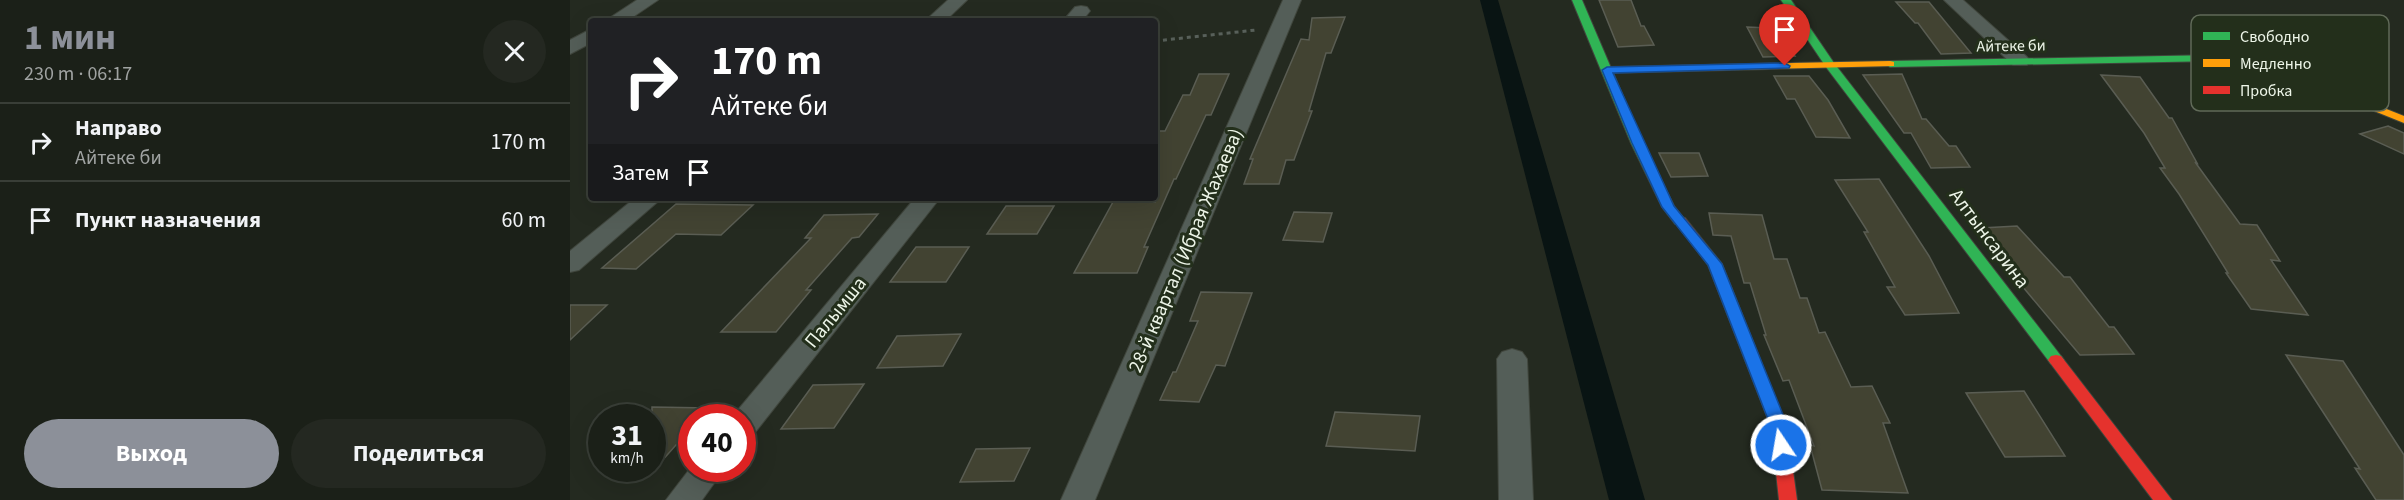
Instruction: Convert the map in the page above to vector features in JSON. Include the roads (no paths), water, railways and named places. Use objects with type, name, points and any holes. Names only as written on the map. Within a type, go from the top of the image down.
[{"type":"street","points":[[619,18],[649,0]]},
{"type":"street","points":[[937,18],[958,0]]},
{"type":"street","name":"28-й квартал (Ибрая Жахаева)","points":[[1078,500],[1292,0]]},
{"type":"street","points":[[1577,0],[1637,143],[1668,207],[1715,264],[1779,427],[1788,500]]},
{"type":"street","name":"Алтынсарина","points":[[1786,0],[1830,65],[2163,500]]},
{"type":"street","points":[[1953,0],[2020,61]]},
{"type":"street","name":"Айтеке би","points":[[1607,70],[2191,58]]},
{"type":"street","name":"Айтеке би","points":[[2382,111],[2404,120]]},
{"type":"street","points":[[570,264],[646,201]]},
{"type":"street","name":"Палымша","points":[[756,410],[926,201]]},
{"type":"street","points":[[1512,359],[1516,500]]},
{"type":"street","points":[[683,500],[698,482]]},
{"type":"waterway","points":[[1489,0],[1627,500]]}]
